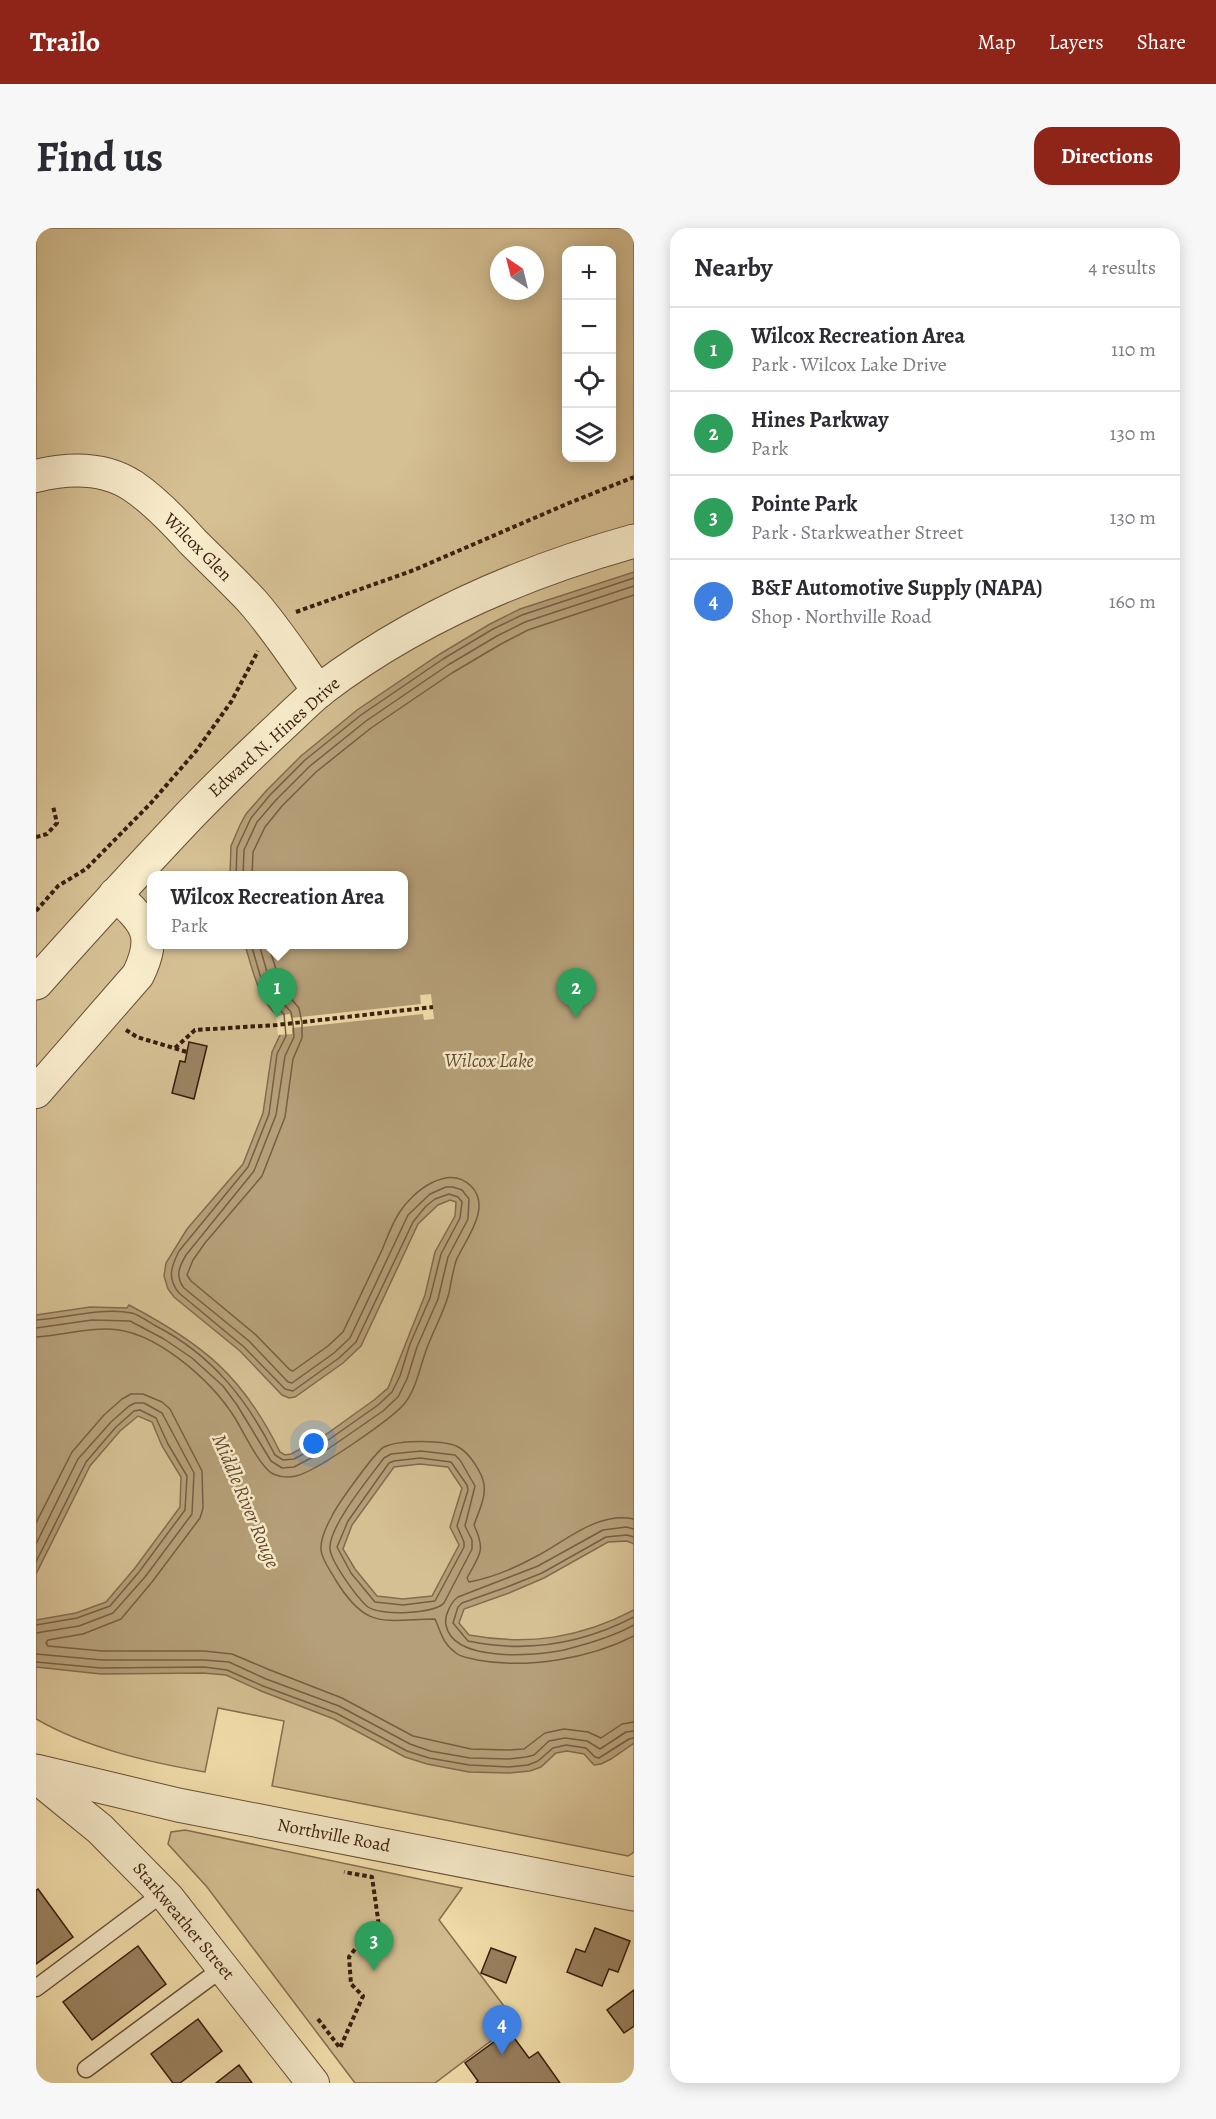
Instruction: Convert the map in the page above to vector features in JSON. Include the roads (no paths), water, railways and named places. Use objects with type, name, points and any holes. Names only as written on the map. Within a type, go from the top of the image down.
[{"type":"street","name":"Wilcox Glen","points":[[36,476],[57,471],[88,470],[132,486],[170,517],[251,601],[275,630],[319,692]]},
{"type":"street","name":"Edward N. Hines Drive","points":[[36,983],[115,894],[231,772],[319,692],[351,668],[456,608],[559,564],[634,541]]},
{"type":"street","points":[[115,894],[139,916],[145,926],[147,936]]},
{"type":"street","points":[[36,1092],[138,975],[147,949]]},
{"type":"street","name":"Northville Road","points":[[36,1771],[178,1805],[634,1894]]},
{"type":"street","name":"Starkweather Street","points":[[36,1777],[100,1829],[163,1893],[224,1967],[313,2083]]},
{"type":"lane","points":[[36,1988],[163,1893]]},
{"type":"lane","points":[[86,2069],[224,1967]]},
{"type":"water","name":"Wilcox Lake","points":[[634,572],[634,1544],[627,1541],[608,1542],[544,1578],[464,1609],[459,1623],[469,1635],[512,1640],[533,1639],[574,1633],[614,1620],[634,1610],[634,1743],[601,1764],[594,1765],[584,1754],[567,1751],[556,1753],[541,1767],[530,1771],[509,1773],[469,1772],[405,1757],[334,1719],[226,1675],[203,1673],[101,1674],[36,1667],[36,1620],[76,1613],[106,1602],[135,1568],[180,1507],[181,1477],[162,1446],[152,1422],[138,1416],[120,1431],[90,1466],[36,1574],[36,1315],[90,1307],[127,1308],[129,1305],[155,1319],[200,1349],[235,1382],[266,1425],[280,1452],[285,1455],[321,1438],[388,1388],[425,1295],[435,1252],[455,1216],[456,1202],[450,1200],[438,1205],[418,1224],[361,1346],[343,1363],[295,1397],[289,1398],[282,1395],[240,1351],[174,1297],[168,1289],[164,1276],[166,1263],[187,1229],[243,1164],[263,1113],[272,1052],[280,1035],[278,1016],[271,1010],[261,993],[246,949],[408,949],[408,871],[230,871],[231,846],[240,825],[246,814],[266,791],[301,756],[357,710],[440,654],[520,609]],"holes":[[[420,1464],[448,1467],[462,1488],[450,1527],[459,1545],[432,1596],[403,1599],[377,1596],[355,1569],[343,1549],[352,1525],[394,1467]]]},
{"type":"place","name":"Wilcox Recreation Area","points":[[277,1018]]},
{"type":"place","name":"Hines Parkway","points":[[576,1018]]},
{"type":"place","name":"Pointe Park","points":[[374,1971]]},
{"type":"place","name":"B&F Automotive Supply (NAPA)","points":[[502,2055]]},
{"type":"water label","name":"Middle River Rouge","points":[[246,1501]]}]
